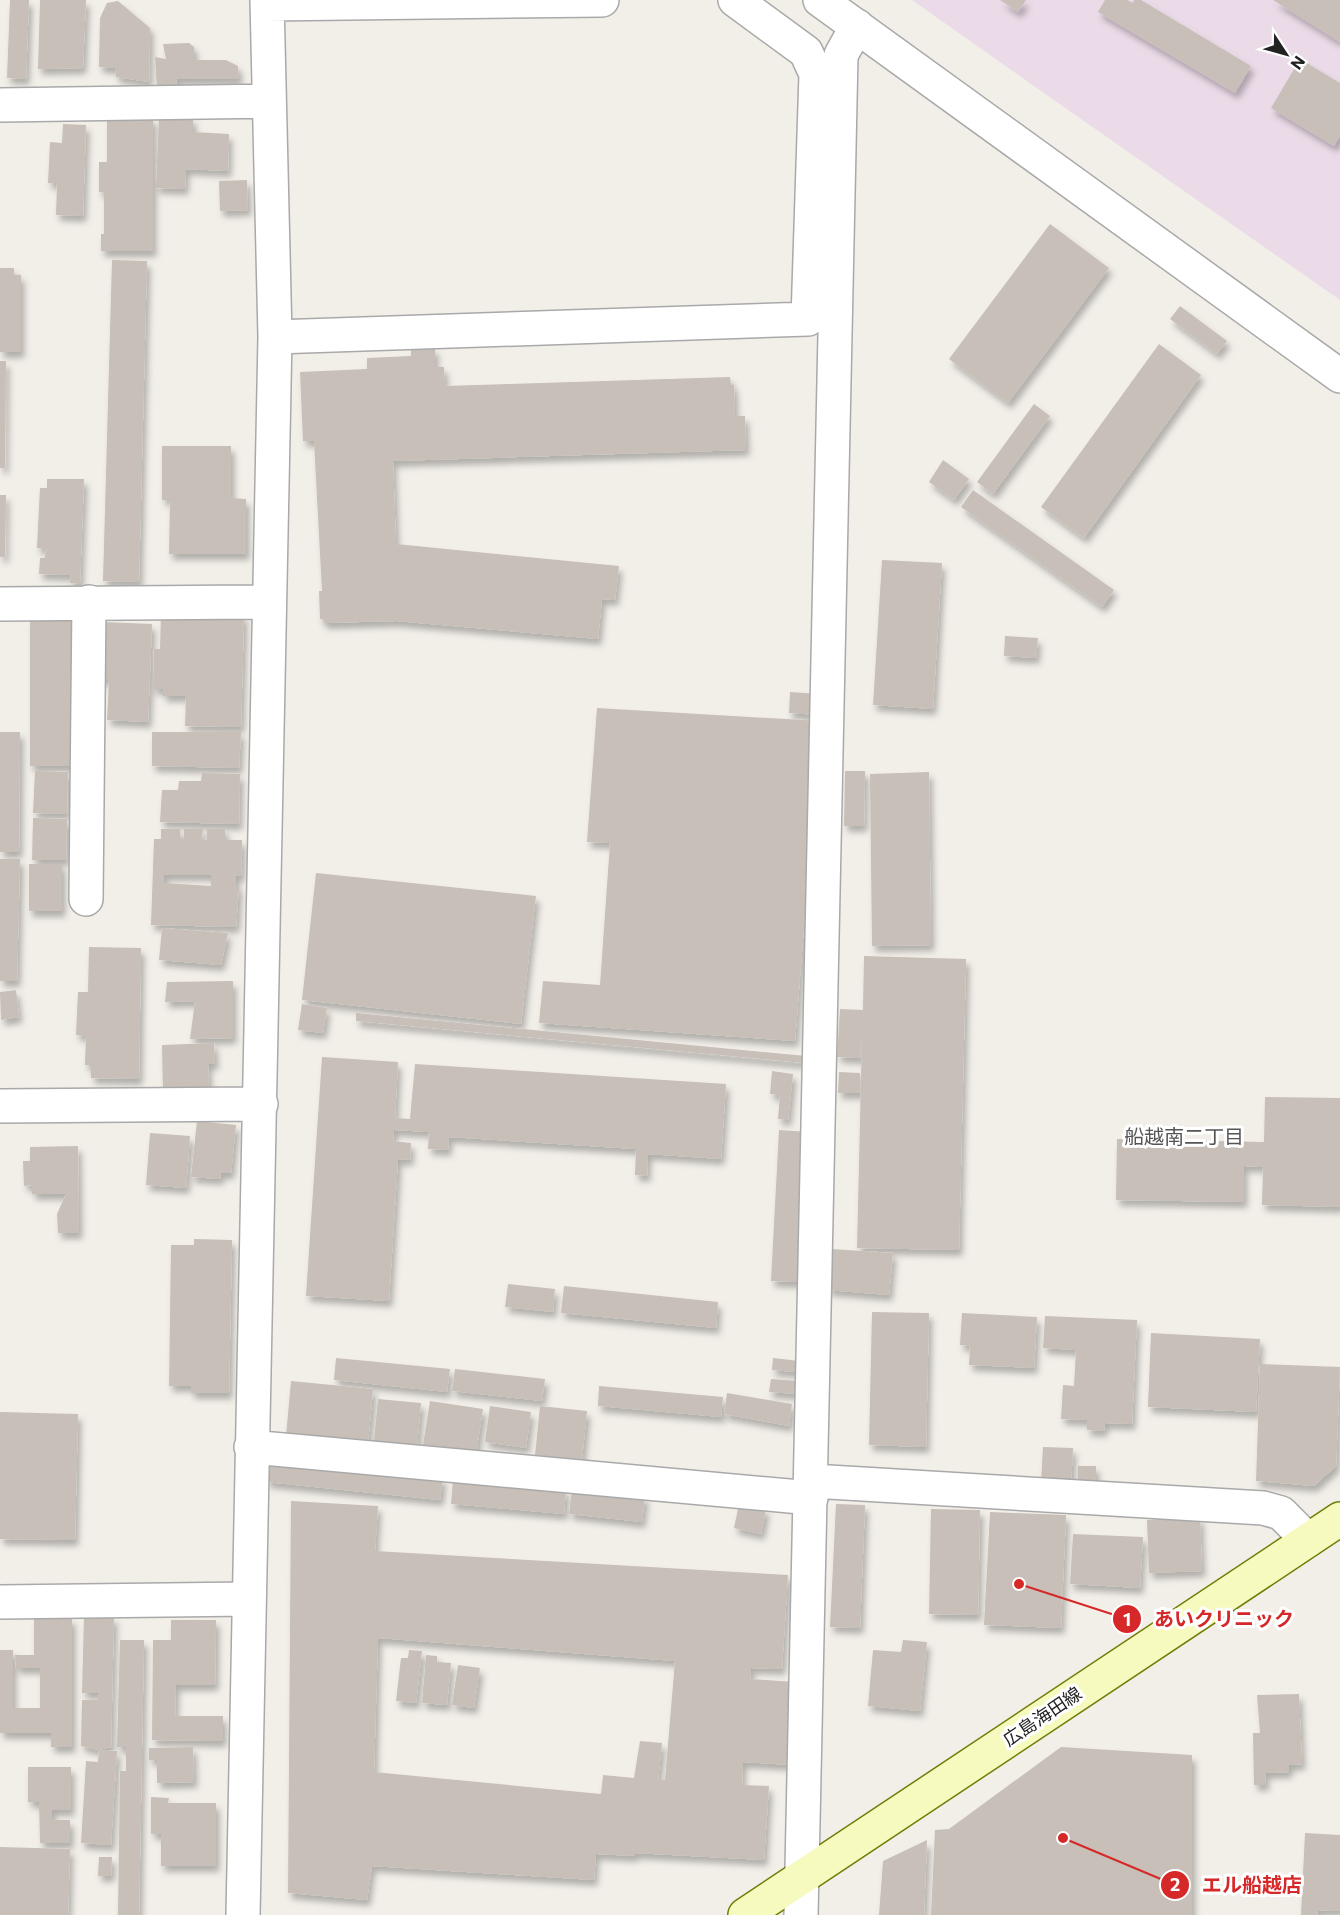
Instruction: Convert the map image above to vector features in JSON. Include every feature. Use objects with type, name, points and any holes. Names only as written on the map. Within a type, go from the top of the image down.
[{"type":"main road","name":"広島海田線","points":[[745,1915],[1340,1519]]},
{"type":"street","points":[[243,1915],[275,337],[267,2],[602,0]]},
{"type":"street","points":[[275,337],[808,319],[816,74],[806,52],[735,0]]},
{"type":"street","points":[[820,0],[1340,376]]},
{"type":"street","points":[[801,1915],[812,1490],[841,55],[856,26]]},
{"type":"street","points":[[806,52],[841,55]]},
{"type":"street","points":[[0,105],[268,101]]},
{"type":"street","points":[[86,899],[89,602]]},
{"type":"street","points":[[0,604],[269,602]]},
{"type":"street","points":[[0,1106],[261,1104]]},
{"type":"street","points":[[251,1447],[812,1490],[1263,1509],[1281,1513],[1308,1540]]},
{"type":"street","points":[[0,1602],[249,1599]]},
{"type":"shaded area","points":[[912,0],[1340,0],[1340,300],[1031,84]]},
{"type":"building","points":[[10,0],[29,0],[26,79],[7,78]]},
{"type":"building","points":[[40,0],[86,0],[83,68],[38,69]]},
{"type":"building","points":[[1000,0],[1026,0],[1018,12]]},
{"type":"building","points":[[1105,0],[1127,0],[1133,3],[1134,0],[1141,0],[1251,66],[1235,93],[1098,12]]},
{"type":"building","points":[[1273,0],[1340,0],[1340,42]]},
{"type":"building","points":[[118,1],[150,28],[149,82],[116,77],[115,68],[99,67],[100,18],[107,3]]},
{"type":"building","points":[[189,43],[194,47],[194,60],[226,60],[238,66],[239,79],[176,79],[177,86],[157,88],[155,57],[166,59],[163,44]]},
{"type":"building","points":[[1300,59],[1340,83],[1340,136],[1334,146],[1271,108]]},
{"type":"building","points":[[159,116],[193,118],[193,132],[229,134],[228,171],[186,169],[185,189],[156,188]]},
{"type":"building","points":[[107,118],[153,118],[153,251],[101,251],[101,234],[104,234],[104,192],[99,192],[99,162],[107,162]]},
{"type":"building","points":[[63,124],[86,125],[83,216],[56,215],[57,183],[48,183],[50,142],[62,143]]},
{"type":"building","points":[[247,180],[248,210],[220,211],[219,181]]},
{"type":"building","points":[[1050,224],[1109,268],[1008,403],[949,359]]},
{"type":"building","points":[[112,260],[147,261],[139,582],[103,581]]},
{"type":"building","points":[[0,268],[14,268],[14,275],[21,275],[21,352],[0,352]]},
{"type":"building","points":[[1180,306],[1227,341],[1217,354],[1170,319]]},
{"type":"building","points":[[1159,344],[1201,375],[1084,538],[1041,507]]},
{"type":"building","points":[[435,348],[435,367],[444,367],[445,386],[730,377],[731,385],[734,385],[735,416],[745,416],[746,450],[393,461],[396,544],[619,566],[615,600],[602,599],[598,639],[396,621],[324,623],[323,619],[320,619],[319,591],[322,591],[314,441],[303,441],[300,372],[367,369],[367,358],[411,356],[411,349]]},
{"type":"building","points":[[0,361],[6,361],[5,468],[0,468]]},
{"type":"building","points":[[1034,404],[1050,416],[993,494],[977,482]]},
{"type":"building","points":[[162,446],[231,446],[231,498],[246,499],[246,554],[169,554],[170,500],[162,500]]},
{"type":"building","points":[[943,460],[969,479],[954,500],[929,482]]},
{"type":"building","points":[[47,479],[84,479],[80,584],[70,583],[71,575],[39,574],[40,558],[45,558],[46,548],[37,548],[40,488],[47,488]]},
{"type":"building","points":[[973,490],[1114,590],[1102,607],[961,507]]},
{"type":"building","points":[[0,495],[6,495],[5,557],[0,557]]},
{"type":"building","points":[[882,560],[942,563],[933,709],[873,705]]},
{"type":"building","points":[[161,613],[244,615],[241,727],[185,726],[186,696],[163,696],[163,689],[153,689],[154,649],[160,649]]},
{"type":"building","points":[[74,620],[74,766],[30,766],[30,621]]},
{"type":"building","points":[[102,622],[152,624],[148,722],[107,720],[109,680],[99,680]]},
{"type":"building","points":[[1005,636],[1038,638],[1036,658],[1004,656]]},
{"type":"building","points":[[790,692],[820,694],[819,715],[789,713]]},
{"type":"building","points":[[597,708],[820,721],[795,1041],[539,1023],[543,981],[600,985],[610,843],[587,842]]},
{"type":"building","points":[[0,732],[20,732],[19,852],[0,852]]},
{"type":"building","points":[[152,732],[241,732],[239,768],[152,766]]},
{"type":"building","points":[[35,771],[68,772],[67,814],[33,813]]},
{"type":"building","points":[[845,771],[865,771],[864,826],[844,826]]},
{"type":"building","points":[[929,772],[931,945],[872,946],[870,774]]},
{"type":"building","points":[[202,773],[240,774],[239,824],[160,822],[162,790],[178,790],[179,781],[201,781]]},
{"type":"building","points":[[33,818],[67,819],[66,860],[32,860]]},
{"type":"building","points":[[161,829],[180,829],[180,839],[184,839],[184,829],[203,829],[202,839],[207,840],[207,829],[225,829],[226,840],[242,840],[241,876],[236,876],[236,887],[239,887],[236,927],[151,925],[154,839],[161,839]],"holes":[[[164,875],[211,875],[211,886],[164,883]]]},
{"type":"building","points":[[0,859],[20,859],[17,981],[0,981]]},
{"type":"building","points":[[29,864],[62,864],[62,911],[29,911]]},
{"type":"building","points":[[316,873],[536,896],[521,1024],[302,1000]]},
{"type":"building","points":[[162,928],[228,933],[221,965],[159,960]]},
{"type":"building","points":[[89,947],[141,948],[139,1079],[91,1078],[91,1065],[85,1065],[86,1036],[76,1035],[78,992],[88,992]]},
{"type":"building","points":[[864,956],[966,959],[959,1250],[857,1248],[862,1036],[860,1058],[837,1057],[840,1009],[863,1010]]},
{"type":"building","points":[[233,981],[233,1038],[190,1039],[195,1001],[165,1002],[167,982]]},
{"type":"building","points":[[16,990],[19,1017],[1,1020],[0,992]]},
{"type":"building","points":[[302,1004],[327,1008],[323,1033],[298,1030]]},
{"type":"building","points":[[356,1013],[806,1056],[805,1063],[356,1021]]},
{"type":"building","points":[[214,1043],[215,1064],[208,1064],[209,1089],[163,1091],[162,1045]]},
{"type":"building","points":[[322,1057],[398,1062],[395,1118],[410,1119],[415,1064],[726,1084],[721,1159],[648,1154],[647,1176],[635,1175],[636,1149],[449,1137],[448,1150],[428,1149],[429,1132],[394,1130],[393,1141],[411,1143],[410,1160],[398,1159],[389,1301],[306,1296]]},
{"type":"building","points":[[772,1071],[793,1074],[788,1120],[778,1119],[780,1095],[770,1094]]},
{"type":"building","points":[[839,1072],[860,1073],[860,1093],[838,1093]]},
{"type":"building","points":[[1265,1097],[1340,1098],[1340,1207],[1262,1205],[1263,1167],[1244,1166],[1244,1202],[1116,1200],[1117,1139],[1264,1142]]},
{"type":"building","points":[[197,1121],[236,1125],[231,1173],[221,1173],[220,1179],[191,1177]]},
{"type":"building","points":[[779,1130],[809,1132],[801,1282],[771,1281]]},
{"type":"building","points":[[150,1133],[190,1136],[186,1188],[146,1185]]},
{"type":"building","points":[[78,1146],[79,1233],[58,1233],[57,1214],[66,1194],[32,1194],[32,1185],[24,1186],[23,1161],[30,1161],[30,1147]]},
{"type":"building","points":[[194,1239],[232,1240],[229,1393],[191,1393],[191,1386],[169,1386],[171,1245],[194,1245]]},
{"type":"building","points":[[831,1249],[893,1253],[889,1295],[827,1290]]},
{"type":"building","points":[[508,1284],[555,1289],[553,1312],[505,1307]]},
{"type":"building","points":[[564,1286],[718,1302],[716,1328],[561,1313]]},
{"type":"building","points":[[872,1312],[929,1313],[926,1447],[869,1445]]},
{"type":"building","points":[[962,1313],[1037,1317],[1034,1368],[969,1365],[970,1346],[960,1345]]},
{"type":"building","points":[[1045,1316],[1137,1320],[1132,1424],[1105,1423],[1104,1431],[1087,1430],[1087,1420],[1061,1419],[1063,1385],[1074,1386],[1076,1350],[1043,1348]]},
{"type":"building","points":[[1151,1333],[1260,1339],[1256,1412],[1148,1407]]},
{"type":"building","points":[[336,1358],[450,1369],[447,1392],[334,1380]]},
{"type":"building","points":[[773,1358],[808,1362],[807,1373],[772,1370]]},
{"type":"building","points":[[1260,1364],[1340,1367],[1336,1466],[1314,1486],[1256,1481]]},
{"type":"building","points":[[455,1369],[545,1379],[542,1401],[452,1391]]},
{"type":"building","points":[[771,1379],[799,1381],[798,1394],[769,1392]]},
{"type":"building","points":[[291,1381],[373,1389],[368,1443],[286,1436]]},
{"type":"building","points":[[599,1386],[723,1397],[721,1417],[598,1406]]},
{"type":"building","points":[[727,1393],[792,1404],[789,1426],[724,1414]]},
{"type":"building","points":[[378,1399],[421,1403],[417,1445],[374,1441]]},
{"type":"building","points":[[430,1401],[483,1409],[476,1453],[423,1445]]},
{"type":"building","points":[[490,1406],[531,1412],[526,1448],[485,1442]]},
{"type":"building","points":[[540,1406],[587,1411],[582,1459],[535,1455]]},
{"type":"building","points":[[0,1412],[78,1414],[75,1540],[0,1539]]},
{"type":"building","points":[[1043,1447],[1073,1448],[1071,1484],[1041,1483]]},
{"type":"building","points":[[269,1460],[443,1478],[440,1500],[266,1482]]},
{"type":"building","points":[[1078,1466],[1096,1466],[1096,1484],[1078,1484]]},
{"type":"building","points":[[453,1479],[566,1489],[564,1514],[451,1504]]},
{"type":"building","points":[[572,1489],[645,1496],[642,1522],[569,1514]]},
{"type":"building","points":[[291,1501],[378,1506],[375,1551],[788,1575],[782,1669],[751,1668],[750,1679],[796,1682],[791,1765],[743,1762],[742,1785],[769,1786],[764,1860],[635,1853],[635,1856],[596,1854],[594,1880],[372,1866],[367,1900],[288,1893]],"holes":[[[378,1638],[675,1661],[665,1780],[658,1780],[662,1743],[640,1741],[634,1778],[603,1775],[601,1794],[374,1772]]]},
{"type":"building","points":[[739,1504],[766,1509],[761,1534],[734,1528]]},
{"type":"building","points":[[836,1504],[865,1505],[860,1628],[830,1627]]},
{"type":"building","points":[[931,1509],[980,1510],[978,1615],[929,1614]]},
{"type":"building","points":[[990,1512],[1066,1515],[1061,1628],[984,1625]]},
{"type":"building","points":[[1200,1517],[1202,1571],[1149,1573],[1147,1520]]},
{"type":"building","points":[[1073,1534],[1143,1537],[1140,1588],[1070,1584]]},
{"type":"building","points":[[84,1616],[114,1617],[111,1747],[99,1750],[81,1746],[82,1700],[98,1700],[98,1693],[82,1693]]},
{"type":"building","points":[[34,1618],[72,1618],[72,1747],[51,1747],[51,1733],[0,1733],[0,1650],[13,1650],[13,1708],[40,1708],[40,1668],[16,1668],[15,1655],[34,1655]]},
{"type":"building","points":[[171,1620],[216,1620],[215,1685],[176,1685],[175,1716],[223,1716],[223,1741],[152,1740],[153,1640],[171,1640]]},
{"type":"building","points":[[120,1640],[144,1640],[139,1915],[118,1915],[120,1771],[126,1771],[126,1747],[117,1747]]},
{"type":"building","points":[[903,1640],[927,1642],[920,1711],[868,1706],[873,1650],[901,1652]]},
{"type":"building","points":[[409,1650],[422,1651],[416,1703],[396,1701],[401,1658],[408,1658]]},
{"type":"building","points":[[426,1655],[437,1656],[437,1662],[451,1663],[447,1705],[422,1703]]},
{"type":"building","points":[[458,1665],[480,1668],[474,1708],[452,1705]]},
{"type":"building","points":[[1299,1694],[1302,1764],[1289,1765],[1289,1772],[1265,1773],[1266,1785],[1254,1785],[1253,1733],[1260,1733],[1257,1695]]},
{"type":"building","points":[[193,1747],[194,1782],[157,1783],[157,1760],[149,1760],[149,1748]]},
{"type":"building","points":[[1061,1747],[1192,1755],[1192,1915],[931,1915],[935,1830],[949,1829]]},
{"type":"building","points":[[99,1750],[117,1751],[111,1845],[81,1843],[86,1761],[98,1762]]},
{"type":"building","points":[[28,1767],[71,1767],[71,1810],[52,1810],[52,1820],[70,1820],[70,1843],[40,1843],[39,1802],[28,1802]]},
{"type":"building","points":[[151,1797],[169,1798],[168,1803],[216,1803],[216,1866],[161,1866],[161,1834],[151,1834]]},
{"type":"building","points":[[1305,1833],[1340,1835],[1340,1911],[1318,1910],[1317,1915],[1301,1915]]},
{"type":"building","points":[[927,1840],[924,1915],[879,1915],[883,1861]]},
{"type":"building","points":[[0,1847],[70,1849],[68,1915],[0,1915]]},
{"type":"building","points":[[99,1857],[112,1857],[111,1876],[98,1876]]},
{"type":"place","name":"あいクリニック","points":[[1019,1584]]},
{"type":"place","name":"エル船越店","points":[[1063,1838]]},
{"type":"district","name":"船越南二丁目","points":[[1184,1136]]}]
